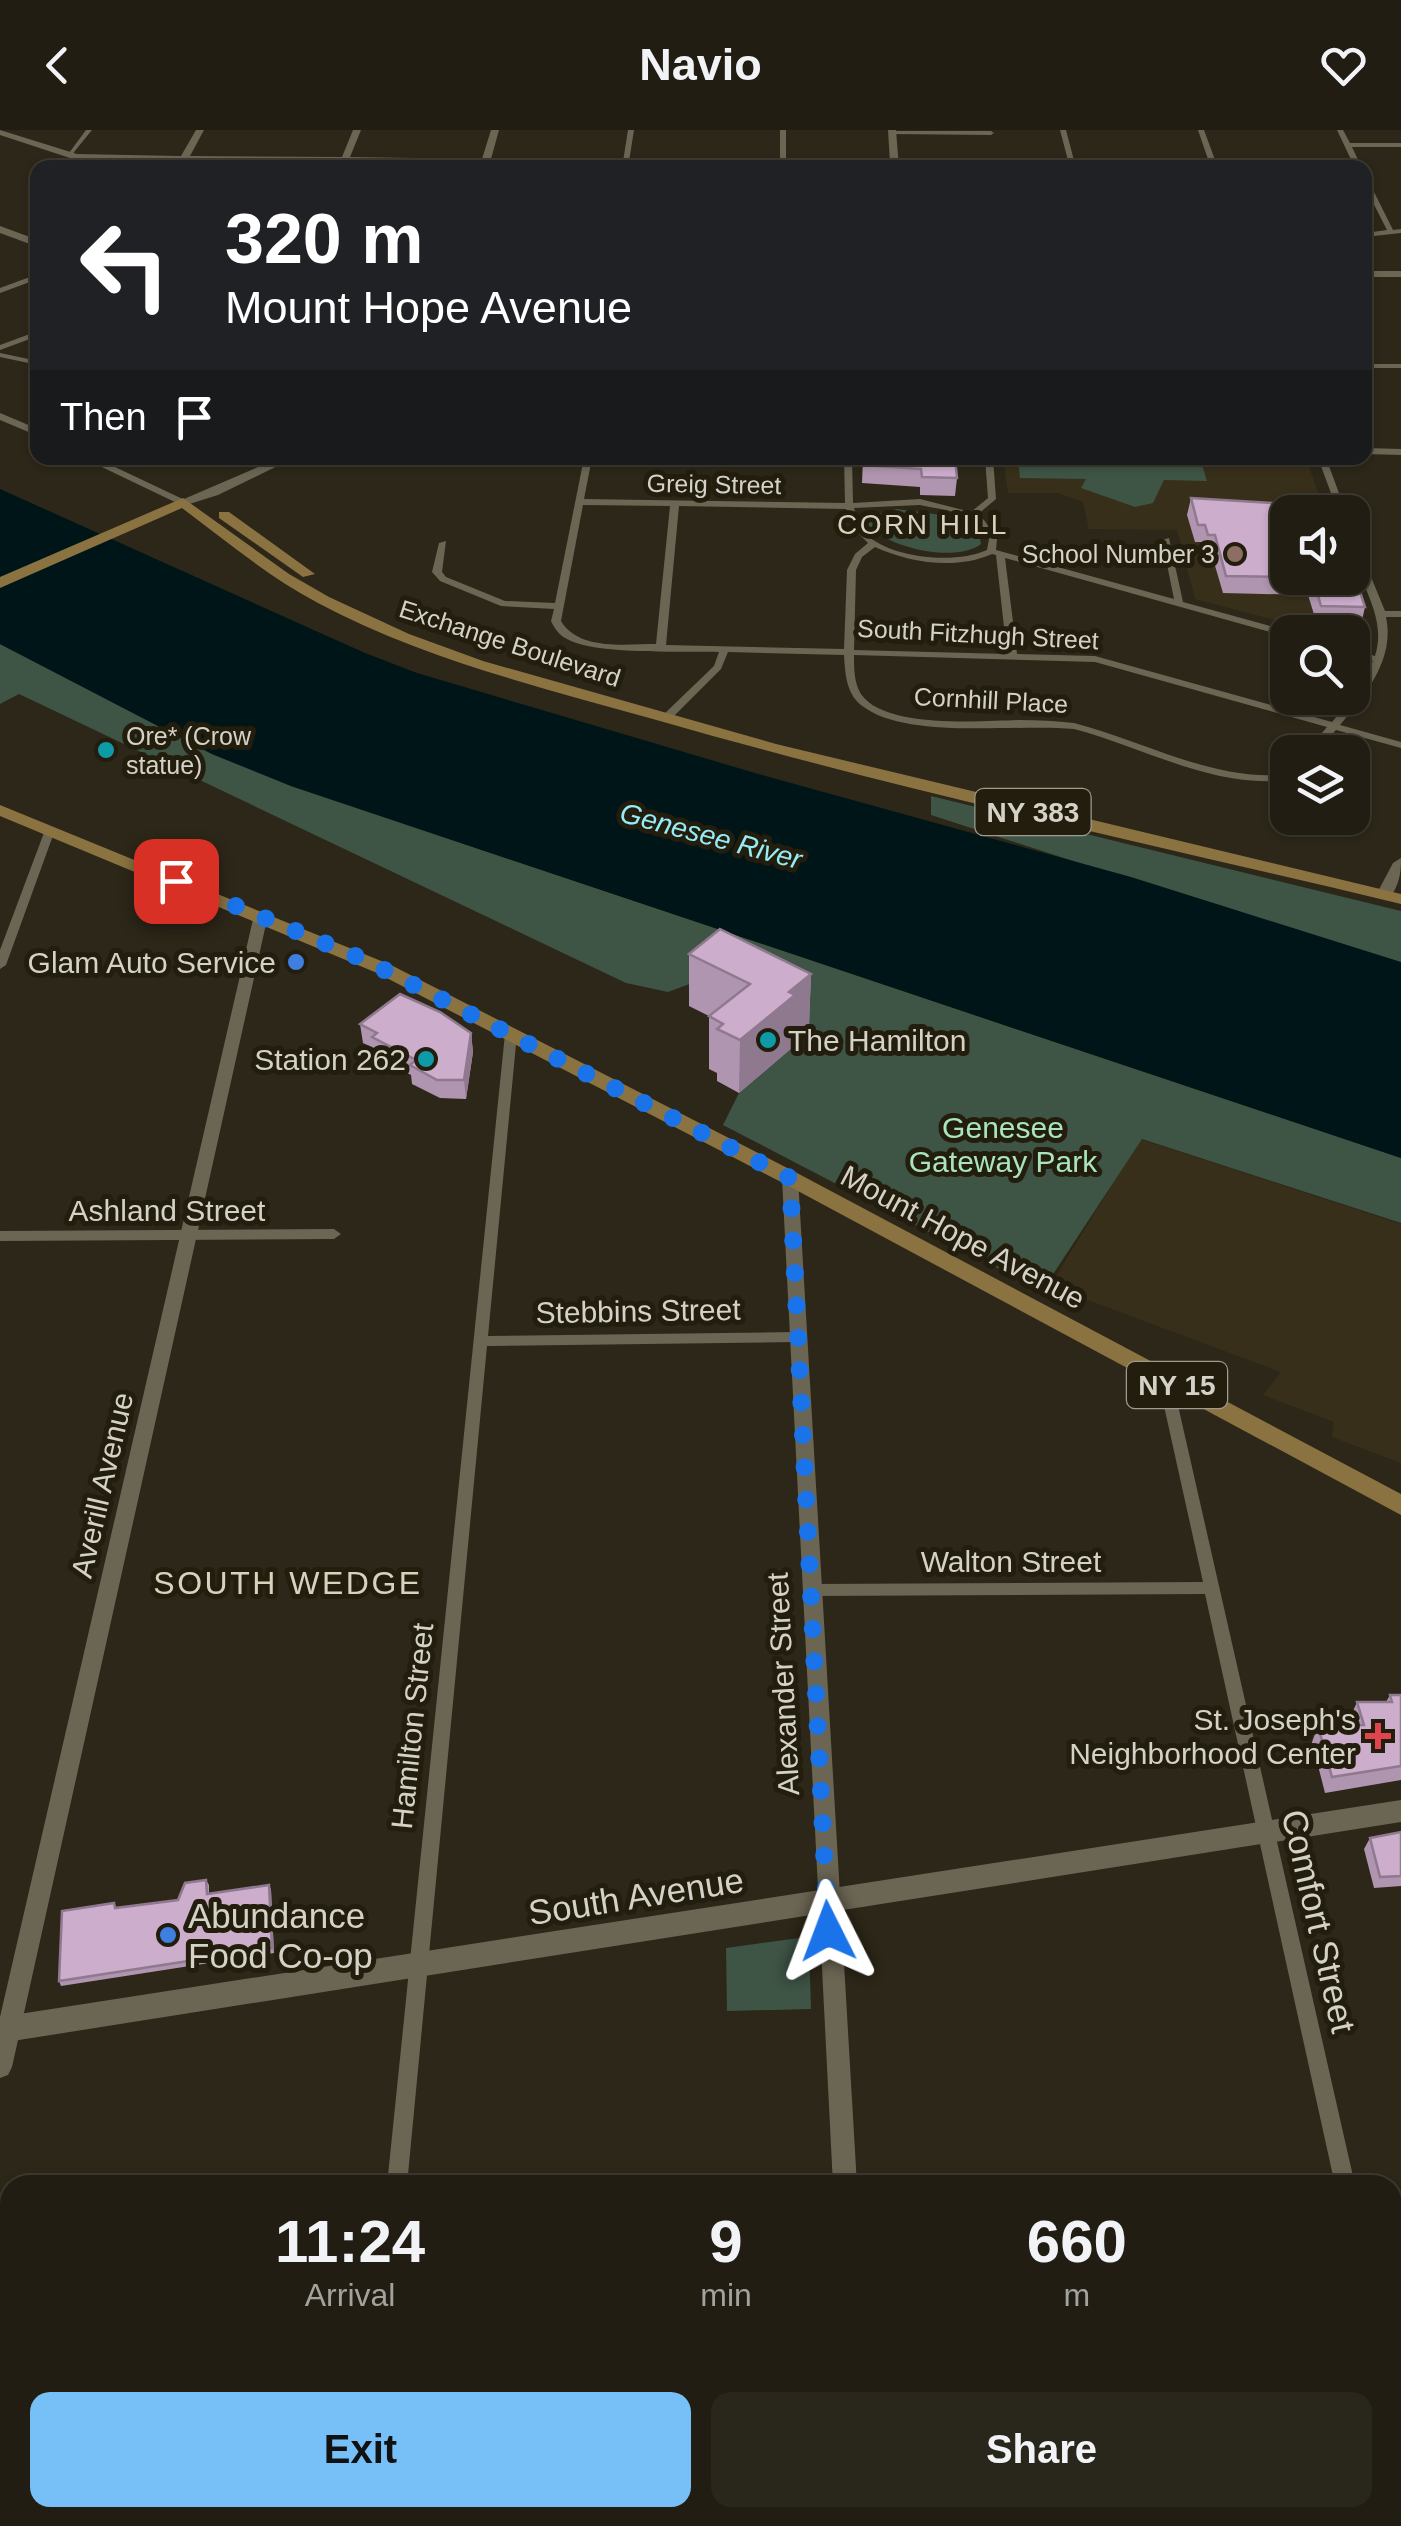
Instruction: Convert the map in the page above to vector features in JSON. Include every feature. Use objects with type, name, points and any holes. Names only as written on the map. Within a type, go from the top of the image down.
[{"type":"main road","points":[[0,229],[30,241]]},
{"type":"main road","points":[[1372,277],[1401,278]]},
{"type":"main road","points":[[183,502],[194,490],[248,465]]},
{"type":"main road","points":[[0,583],[273,465]]},
{"type":"main road","name":"Exchange Boulevard","points":[[183,502],[215,510],[324,583],[417,628],[671,713],[817,759],[1394,892]]},
{"type":"main road","name":"Exchange Boulevard","points":[[183,502],[284,576],[387,630],[477,664],[671,713]]},
{"type":"main road","name":"Mount Hope Avenue","points":[[0,810],[365,960],[790,1178],[1401,1505]]},
{"type":"main road","points":[[1394,892],[1401,863]]},
{"type":"main road","name":"South Avenue","points":[[4,2029],[1401,1811]]},
{"type":"street","points":[[68,156],[89,130]]},
{"type":"street","points":[[184,160],[200,130]]},
{"type":"street","points":[[345,160],[358,130]]},
{"type":"street","points":[[486,160],[496,130]]},
{"type":"street","points":[[626,160],[631,130]]},
{"type":"street","points":[[783,130],[783,160]]},
{"type":"street","points":[[1063,130],[1071,160]]},
{"type":"street","points":[[1201,130],[1212,160]]},
{"type":"street","points":[[1340,130],[1355,160]]},
{"type":"street","points":[[894,160],[892,131],[991,133]]},
{"type":"street","points":[[0,132],[68,156],[133,160]]},
{"type":"street","points":[[1347,144],[1401,145]]},
{"type":"street","points":[[1372,192],[1396,231]]},
{"type":"street","points":[[0,240],[14,235]]},
{"type":"street","points":[[0,291],[30,279]]},
{"type":"street","points":[[0,351],[30,338]]},
{"type":"street","points":[[0,351],[30,360]]},
{"type":"street","points":[[1372,366],[1401,366]]},
{"type":"street","points":[[0,416],[30,429]]},
{"type":"street","points":[[1372,451],[1401,452]]},
{"type":"street","points":[[103,465],[183,502]]},
{"type":"street","points":[[444,543],[436,572],[443,579],[504,604],[559,606],[586,465]]},
{"type":"street","points":[[848,465],[849,506],[858,529],[874,544],[908,555],[948,560],[981,558],[995,552],[1270,629]]},
{"type":"street","points":[[990,465],[992,499],[972,516],[989,530],[1012,654]]},
{"type":"street","points":[[1325,465],[1336,495]]},
{"type":"street","name":"Greig Street","points":[[578,502],[849,506],[920,502],[972,516]]},
{"type":"street","points":[[662,646],[676,504]]},
{"type":"street","points":[[1166,540],[1179,604]]},
{"type":"street","points":[[851,651],[850,566],[862,549],[874,544]]},
{"type":"street","points":[[1327,735],[1379,660],[1384,638],[1370,588]]},
{"type":"street","name":"South Fitzhugh Street","points":[[559,606],[557,624],[574,639],[596,645],[1012,654],[1111,662],[1401,745]]},
{"type":"street","points":[[1380,614],[1401,614]]},
{"type":"street","points":[[671,713],[720,664],[725,648]]},
{"type":"street","name":"Cornhill Place","points":[[851,651],[854,693],[861,702],[886,715],[914,720],[1073,726],[1241,777],[1270,779]]},
{"type":"street","points":[[1370,657],[1379,660]]},
{"type":"street","points":[[0,964],[50,830]]},
{"type":"street","name":"Averill Avenue","points":[[0,2066],[4,2029],[190,1235],[260,916]]},
{"type":"street","name":"Hamilton Street","points":[[398,2175],[511,1034]]},
{"type":"street","name":"Alexander Street","points":[[790,1178],[844,2175]]},
{"type":"street","name":"Ashland Street","points":[[0,1236],[334,1234]]},
{"type":"street","name":"Stebbins Street","points":[[481,1340],[796,1337]]},
{"type":"street","name":"Comfort Street","points":[[1166,1378],[1343,2175]]},
{"type":"street","name":"Walton Street","points":[[811,1590],[1212,1588]]},
{"type":"shaded area","name":"School Number 3","points":[[1004,465],[1308,465],[1319,495],[1270,495],[1270,595],[1354,595],[1362,615],[1270,615],[1270,619],[1195,599],[1177,530],[1089,529],[1083,502],[1058,493],[1008,493]]},
{"type":"shaded area","points":[[1140,1139],[1401,1224],[1401,1463],[1332,1437],[1334,1422],[1263,1395],[1281,1372],[1050,1286]]},
{"type":"green space","points":[[1019,465],[1202,465],[1207,481],[1164,480],[1153,503],[1135,507],[1081,488],[1086,479],[1020,478]]},
{"type":"green space","points":[[897,509],[949,516],[978,530],[981,544],[954,553],[920,550],[887,539],[865,522],[869,516]]},
{"type":"green space","name":"Genesee Gateway Park","points":[[0,644],[212,754],[291,786],[1401,1158],[1401,1223],[1142,1139],[1042,1291],[723,1125],[739,1093],[792,1048],[703,979],[668,992],[626,983],[19,694],[0,704]]},
{"type":"green space","points":[[931,796],[1401,911],[1401,967],[931,815]]},
{"type":"green space","points":[[799,1938],[809,1945],[811,2009],[727,2011],[726,1948]]},
{"type":"water","name":"Genesee River","points":[[0,489],[417,673],[755,773],[1131,877],[1401,962],[1401,1158],[291,786],[212,754],[0,644]]},
{"type":"building","points":[[863,465],[956,465],[957,478],[922,477],[921,469]]},
{"type":"building","points":[[1191,498],[1270,503],[1270,577],[1226,576],[1215,535],[1208,535],[1205,525],[1198,525]]},
{"type":"building","points":[[1318,595],[1361,595],[1365,607],[1321,606]]},
{"type":"building","points":[[720,929],[811,974],[789,992],[795,995],[740,1040],[717,1029],[723,1024],[709,1016],[750,984],[689,954]]},
{"type":"building","name":"Station 262","points":[[400,994],[440,1012],[471,1033],[464,1080],[437,1080],[410,1065],[416,1060],[372,1037],[377,1033],[360,1024]]},
{"type":"building","points":[[1390,1695],[1401,1695],[1401,1766],[1332,1777],[1318,1726],[1364,1725],[1357,1702],[1392,1702]]},
{"type":"building","points":[[1401,1832],[1401,1876],[1380,1877],[1370,1838]]},
{"type":"building","name":"Abundance Food Co-op","points":[[206,1880],[207,1894],[269,1885],[272,1948],[59,1981],[62,1911],[114,1903],[115,1908],[178,1900],[185,1883]]},
{"type":"place","name":"School Number 3","points":[[1235,554]]},
{"type":"place","name":"Ore* (Crow statue)","points":[[106,750]]},
{"type":"place","name":"Glam Auto Service","points":[[296,962]]},
{"type":"place","name":"The Hamilton","points":[[768,1040]]},
{"type":"place","name":"Station 262","points":[[426,1059]]},
{"type":"place","name":"St. Joseph's Neighborhood Center","points":[[1378,1736]]},
{"type":"place","name":"Abundance Food Co-op","points":[[168,1935]]},
{"type":"district","name":"CORN HILL","points":[[923,524]]},
{"type":"district","name":"SOUTH WEDGE","points":[[288,1583]]},
{"type":"route","points":[[176,881],[365,960],[790,1178],[828,1931]]}]
